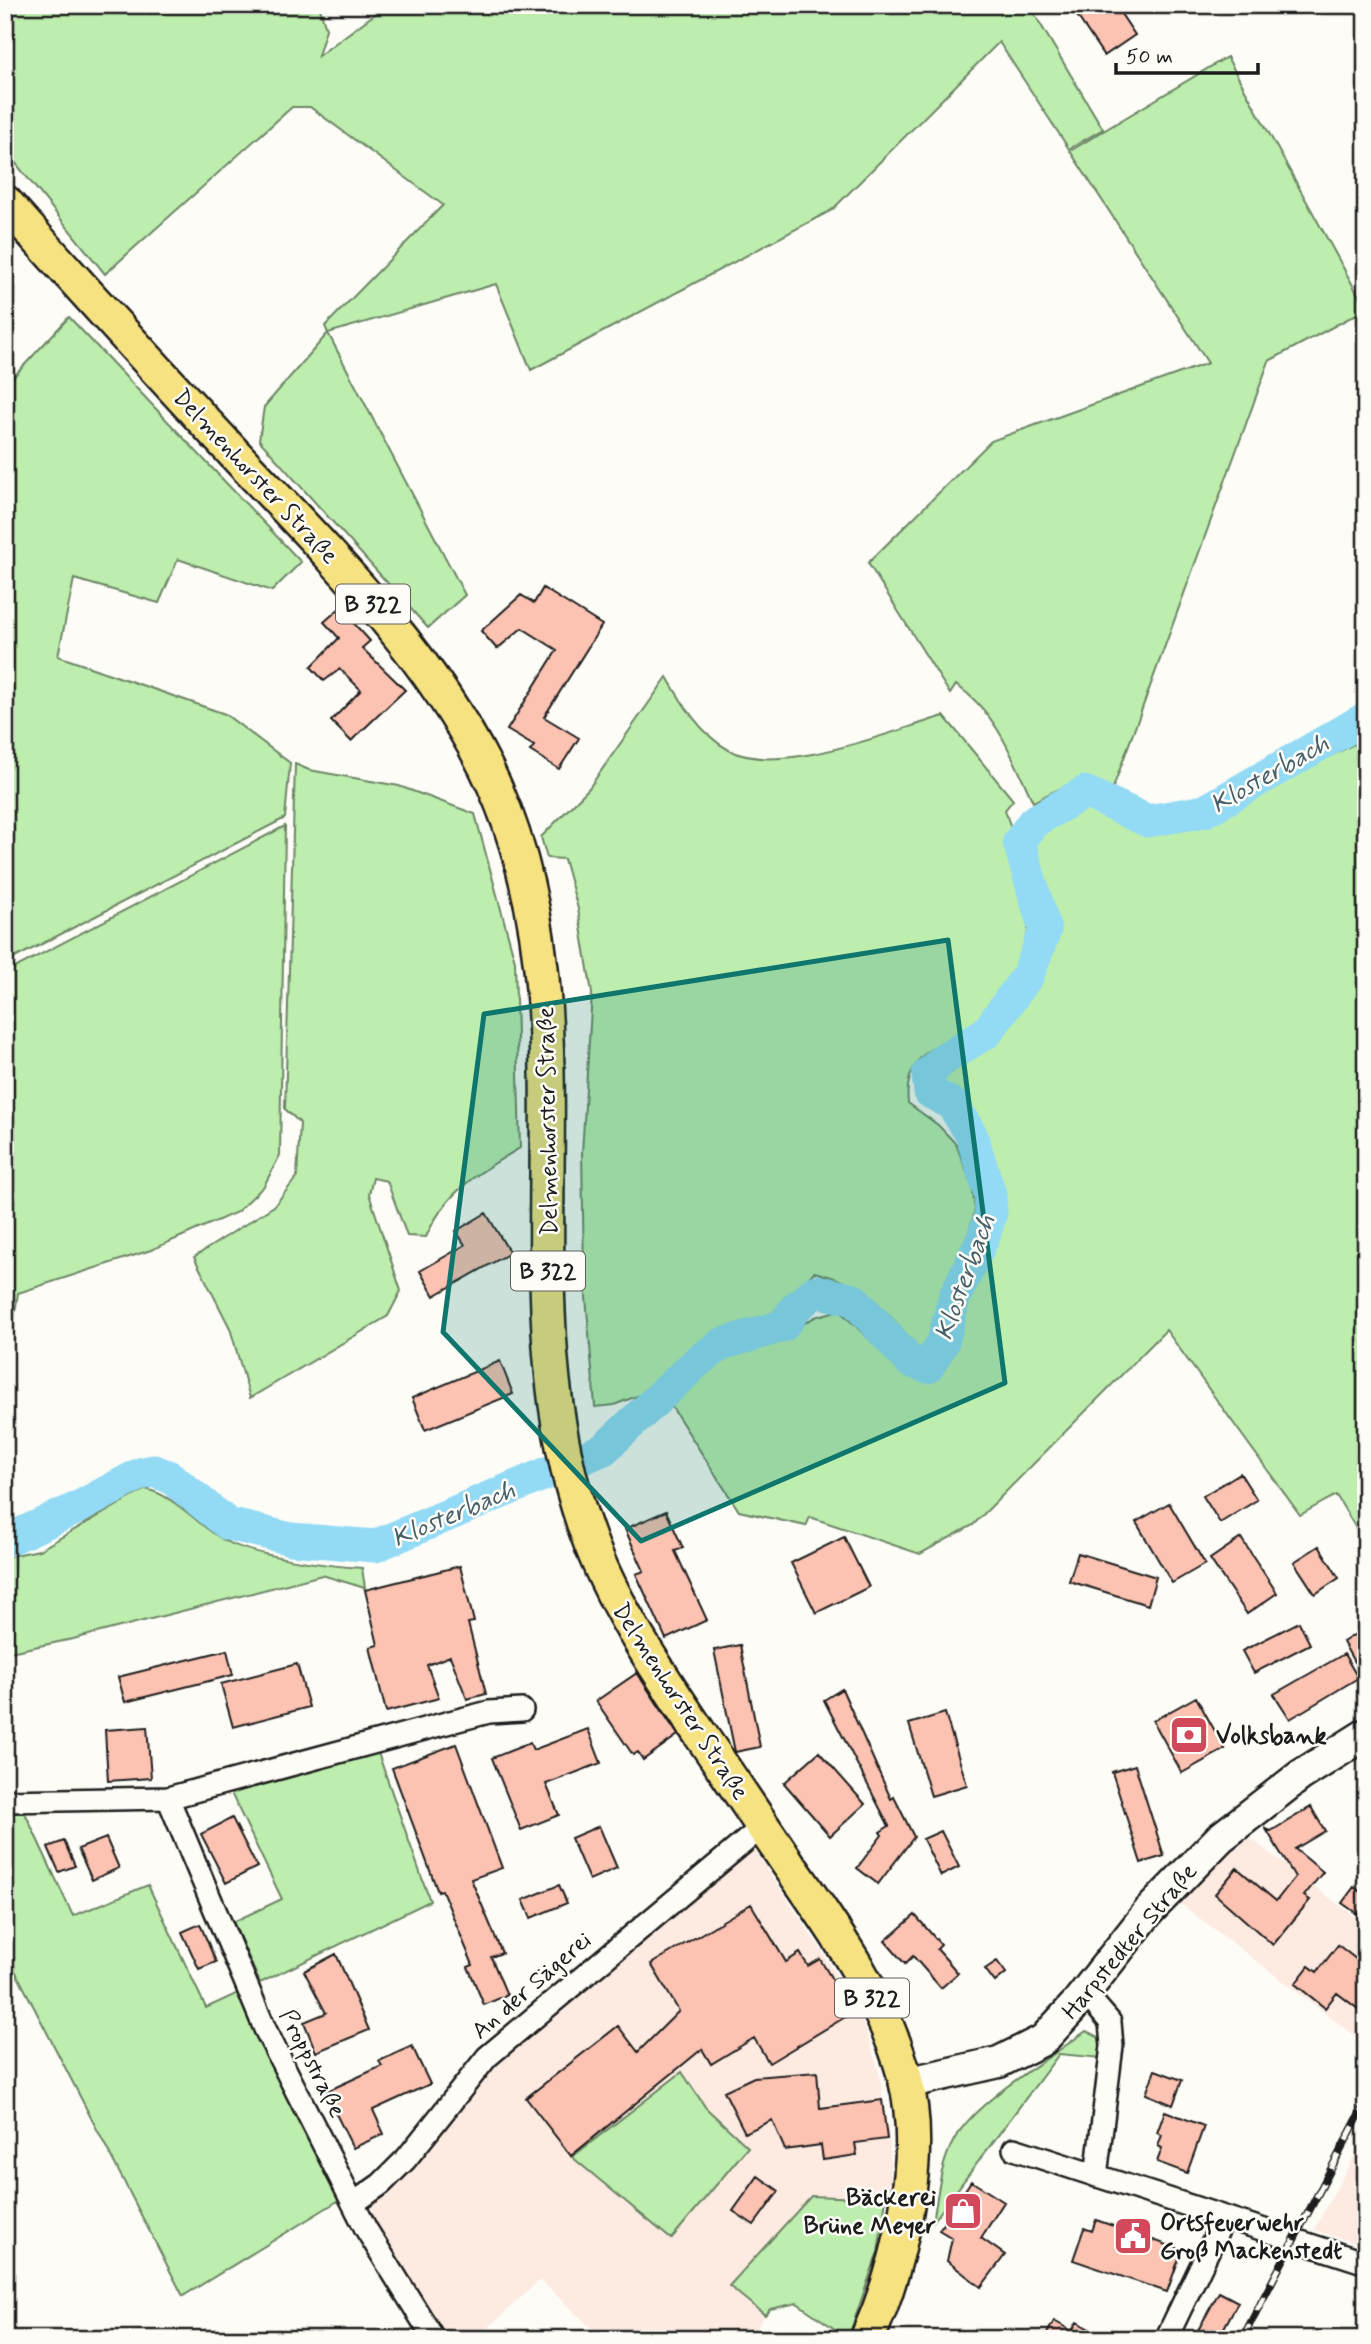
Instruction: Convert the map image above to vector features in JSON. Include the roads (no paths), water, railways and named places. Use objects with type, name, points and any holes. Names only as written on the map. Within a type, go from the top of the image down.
[{"type":"main road","name":"Delmenhorster Straße","points":[[5,202],[124,335],[342,568],[395,631],[442,693],[496,790],[527,885],[541,952],[548,1027],[551,1344],[562,1437],[571,1480],[590,1541],[622,1611],[650,1660],[845,1950],[880,2014],[906,2083],[911,2131],[903,2231],[878,2314],[867,2339]]},
{"type":"street","points":[[5,1801],[168,1798],[489,1712],[522,1710]]},
{"type":"street","name":"Harpstedter Straße","points":[[906,2083],[963,2073],[1016,2056],[1055,2029],[1149,1911],[1220,1838],[1301,1776],[1366,1734]]},
{"type":"street","name":"Proppstraße","points":[[168,1798],[265,2029],[366,2229],[434,2339]]},
{"type":"street","name":"An der Sägerei","points":[[354,2203],[381,2184],[406,2159],[487,2057],[762,1826]]},
{"type":"street","points":[[1085,1993],[1110,2022],[1112,2046],[1096,2176]]},
{"type":"street","points":[[1014,2149],[1366,2263]]},
{"type":"street","points":[[1166,2339],[1224,2218]]},
{"type":"waterway","name":"Klosterbach","points":[[5,1541],[77,1508],[140,1474],[154,1471],[170,1477],[228,1524],[291,1539],[375,1546],[604,1449],[698,1361],[722,1344],[783,1326],[796,1307],[816,1291],[854,1300],[910,1361],[928,1367],[943,1342],[955,1296],[983,1238],[991,1213],[990,1194],[971,1134],[952,1104],[930,1092],[928,1074],[942,1060],[987,1032],[1028,975],[1045,930],[1019,842],[1033,822],[1085,792],[1148,821],[1205,811],[1366,718]]},
{"type":"railway","points":[[1242,2339],[1366,2102]]},
{"type":"place","name":"Volksbank","points":[[1189,1735]]},
{"type":"place","name":"Bäckerei Brüne Meyer","points":[[963,2211]]},
{"type":"place","name":"Ortsfeuerwehr Groß Mackenstedt","points":[[1133,2236]]}]
